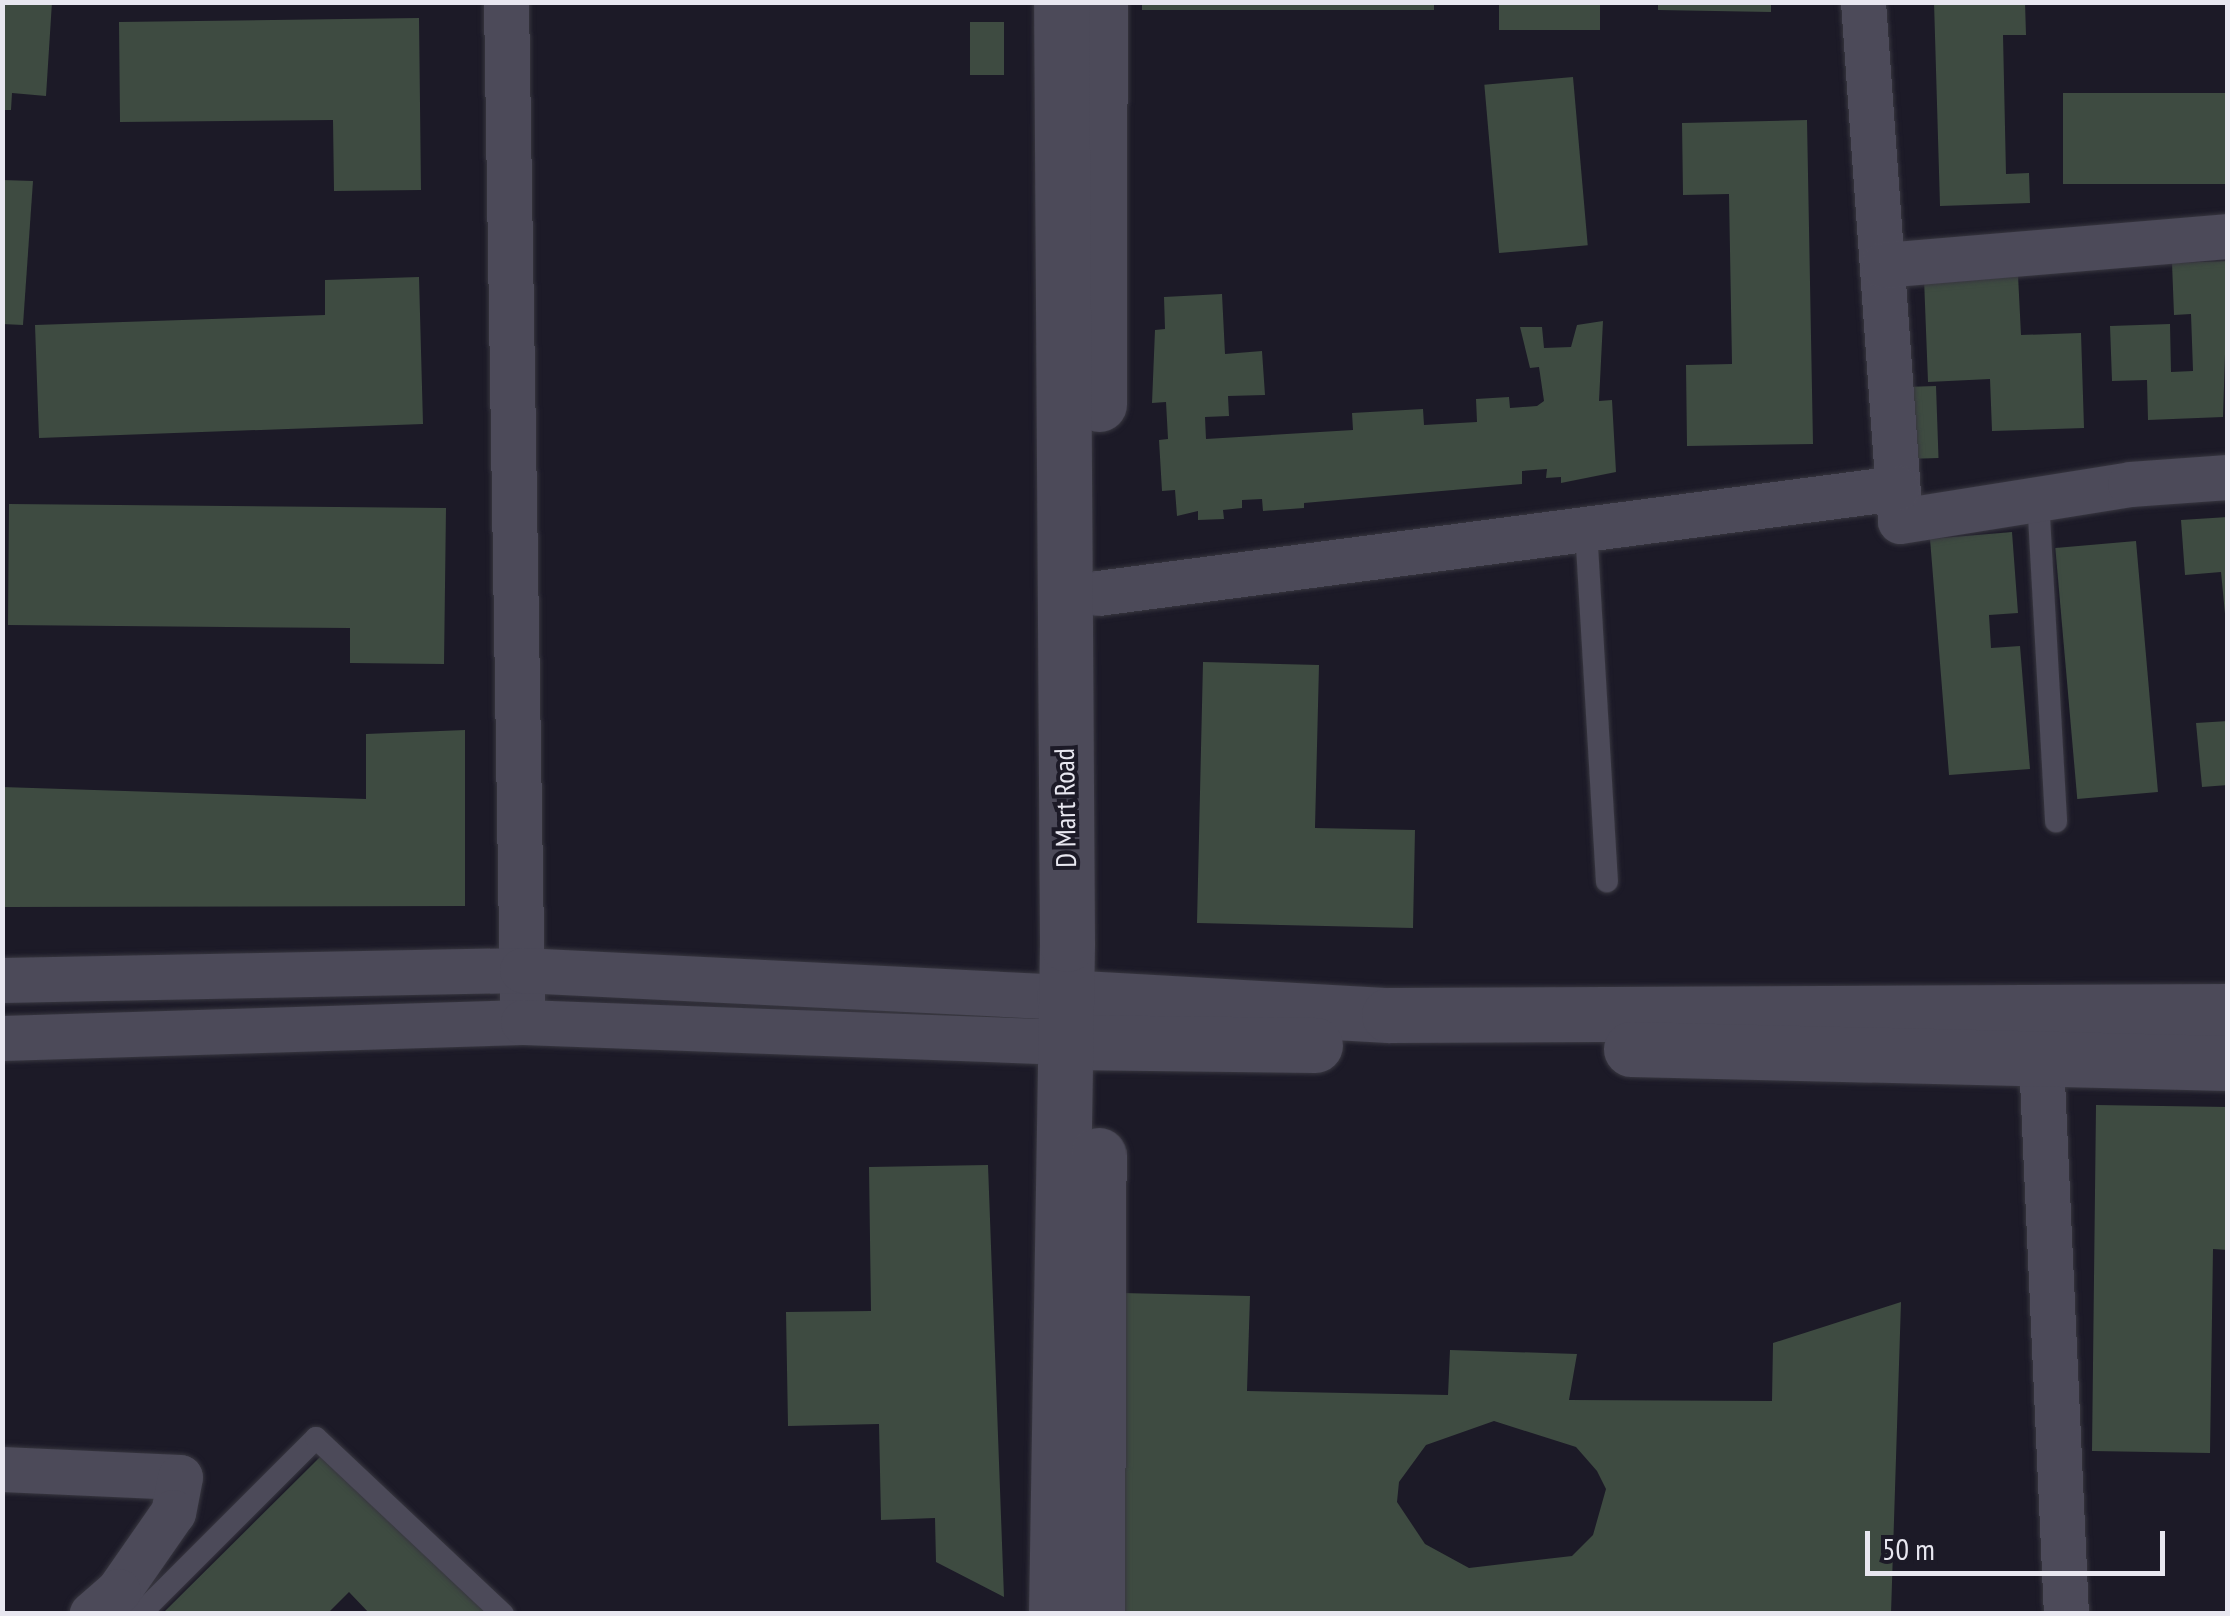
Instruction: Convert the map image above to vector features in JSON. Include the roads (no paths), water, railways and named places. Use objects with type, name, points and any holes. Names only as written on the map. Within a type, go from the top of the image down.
[{"type":"street","points":[[506,2],[523,1022]]},
{"type":"street","name":"D Mart Road","points":[[1061,2],[1098,1614]]},
{"type":"street","name":"D Mart Road","points":[[1056,1614],[1098,593],[1100,2]]},
{"type":"street","points":[[1863,2],[1900,521],[2038,498],[2228,477]]},
{"type":"street","points":[[1883,265],[2228,236]]},
{"type":"street","points":[[1098,593],[1897,488]]},
{"type":"street","points":[[2,980],[522,970],[1082,1020]]},
{"type":"street","points":[[1416,1031],[2228,1012]]},
{"type":"street","points":[[2,1038],[523,1022],[1082,1020],[2228,1062]]},
{"type":"street","points":[[2041,1058],[2066,1614]]},
{"type":"street","points":[[2,1469],[180,1477],[174,1512],[118,1591],[92,1614]]},
{"type":"lane","points":[[2038,498],[2056,821]]},
{"type":"lane","points":[[1586,529],[1608,880]]},
{"type":"lane","points":[[140,1614],[316,1438],[503,1614]]}]
